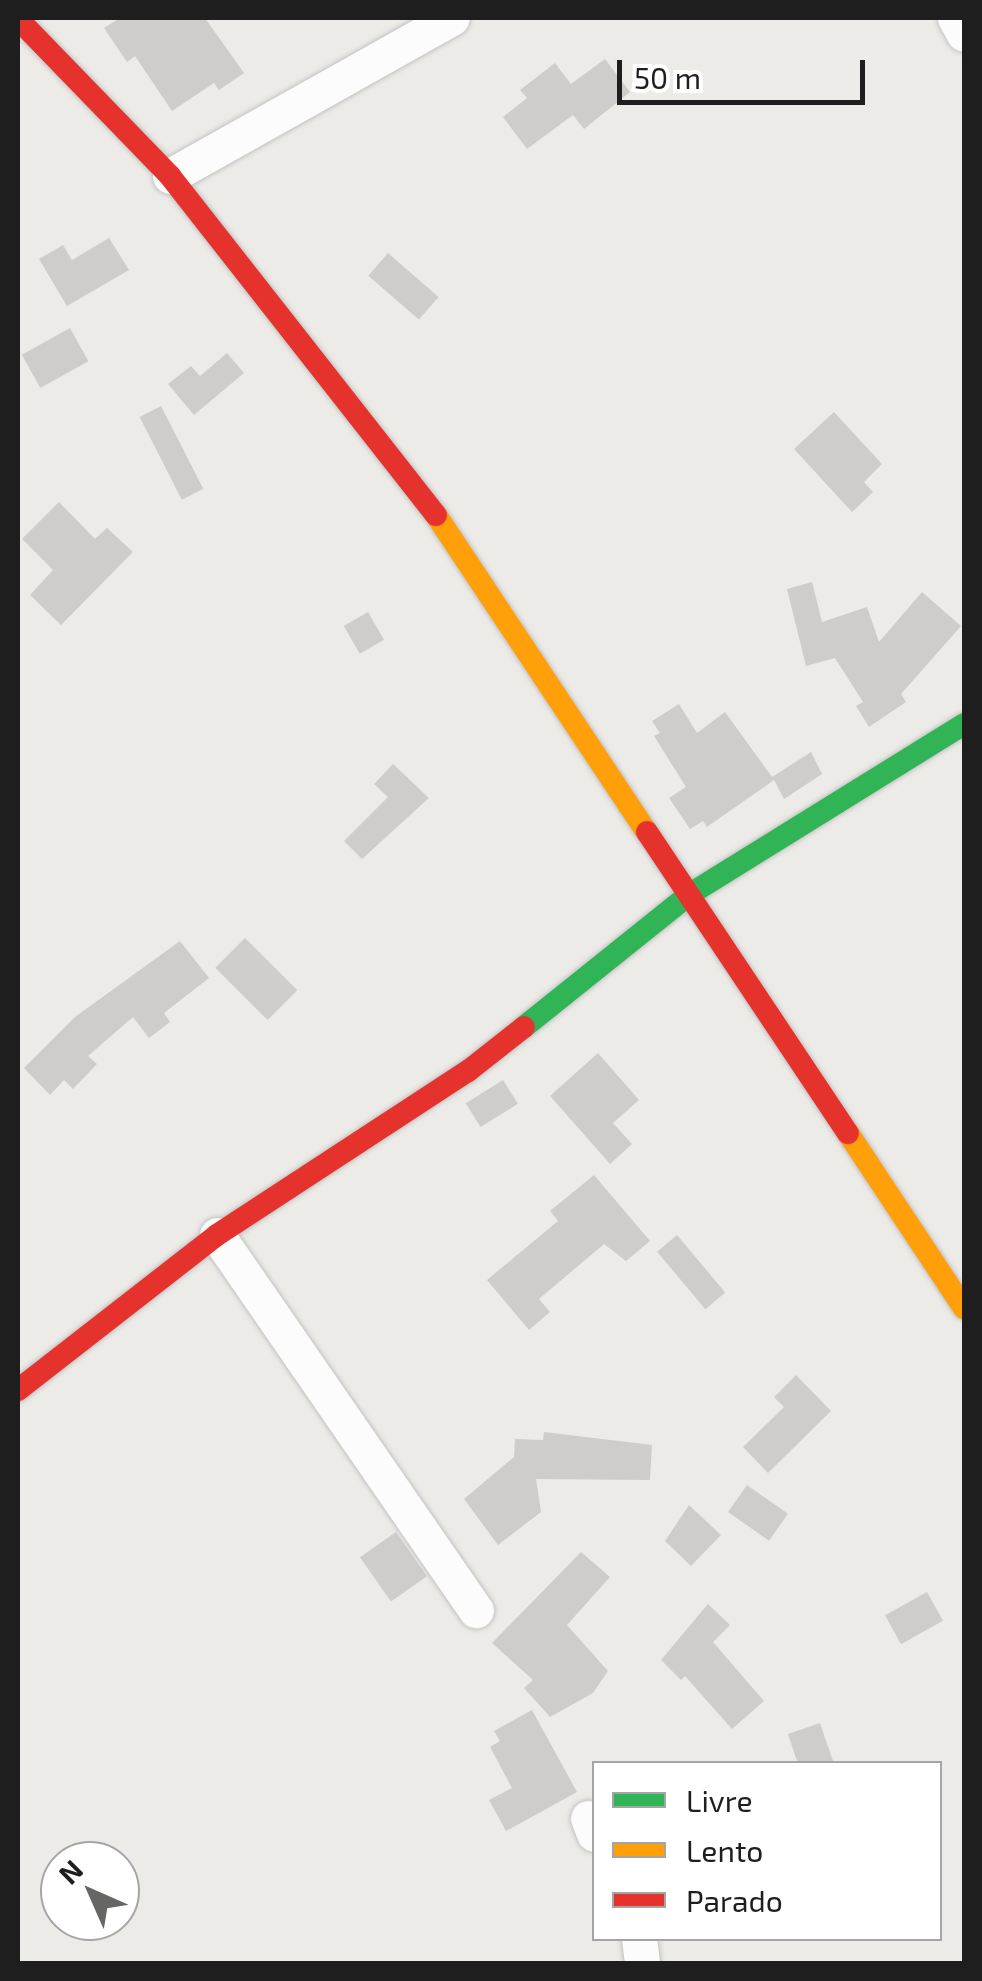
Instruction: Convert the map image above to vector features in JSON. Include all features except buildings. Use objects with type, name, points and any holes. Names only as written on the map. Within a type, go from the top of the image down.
[{"type":"street","points":[[170,176],[452,18]]},
{"type":"street","points":[[956,18],[964,34]]},
{"type":"street","points":[[18,19],[170,176],[418,488],[964,1308]]},
{"type":"street","points":[[18,1390],[217,1235],[468,1071],[690,894],[896,761],[964,724]]},
{"type":"street","points":[[217,1235],[476,1610]]},
{"type":"traffic: fast","points":[[524,1027],[690,894],[964,724]]},
{"type":"traffic: slow","points":[[436,515],[647,832]]},
{"type":"traffic: slow","points":[[848,1133],[964,1308]]},
{"type":"traffic: jam","points":[[18,19],[170,176],[436,515]]},
{"type":"traffic: jam","points":[[647,832],[848,1133]]},
{"type":"traffic: jam","points":[[18,1390],[217,1235],[468,1071],[524,1027]]}]
